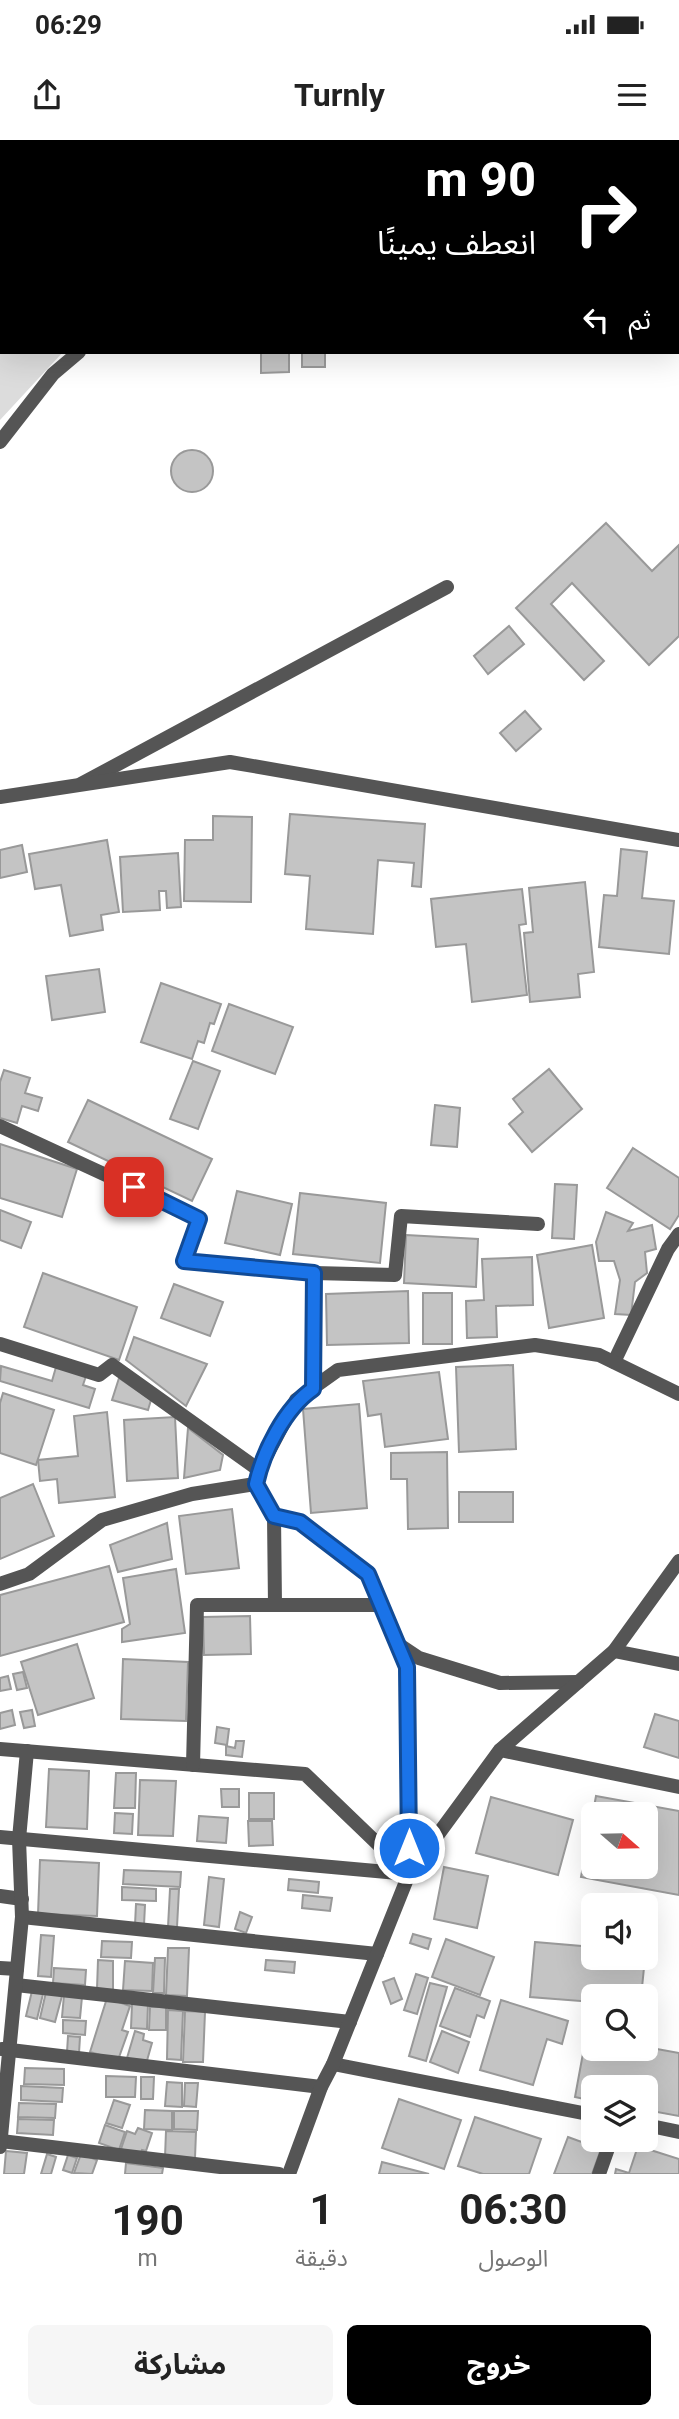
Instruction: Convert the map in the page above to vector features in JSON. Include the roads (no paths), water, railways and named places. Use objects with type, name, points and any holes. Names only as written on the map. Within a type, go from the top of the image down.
[{"type":"street","points":[[0,442],[53,374],[77,354]]},
{"type":"street","points":[[78,785],[447,587]]},
{"type":"street","points":[[0,797],[230,762],[679,840]]},
{"type":"street","points":[[0,1126],[46,1144],[199,1219],[184,1261],[314,1273],[395,1275],[401,1216],[538,1224]]},
{"type":"street","points":[[614,1362],[674,1251],[679,1234]]},
{"type":"street","points":[[313,1389],[314,1273]]},
{"type":"street","points":[[0,1344],[99,1375],[112,1364],[257,1477],[274,1516],[275,1605]]},
{"type":"street","points":[[0,1584],[29,1574],[102,1520],[257,1477],[296,1400],[338,1370],[535,1345],[599,1355],[679,1394]]},
{"type":"street","points":[[274,1516],[300,1522],[368,1574],[407,1667],[409,1874]]},
{"type":"street","points":[[289,2174],[321,2087],[333,2064],[409,1874],[500,1750],[614,1651],[679,1561]]},
{"type":"street","points":[[192,1765],[197,1605],[381,1605]]},
{"type":"street","points":[[397,1643],[419,1658],[500,1683],[578,1682]]},
{"type":"street","points":[[614,1651],[679,1664]]},
{"type":"street","points":[[0,1749],[305,1774],[409,1874]]},
{"type":"street","points":[[500,1750],[679,1787]]},
{"type":"street","points":[[0,2147],[5,2050],[16,1985],[22,1917],[19,1839],[27,1751]]},
{"type":"street","points":[[0,1837],[409,1874]]},
{"type":"street","points":[[0,1896],[22,1899]]},
{"type":"street","points":[[22,1917],[377,1954]]},
{"type":"street","points":[[0,1968],[18,1969]]},
{"type":"street","points":[[16,1985],[350,2022]]},
{"type":"street","points":[[5,2050],[321,2087]]},
{"type":"street","points":[[333,2064],[581,2113]]},
{"type":"street","points":[[658,2128],[679,2132]]},
{"type":"street","points":[[1,2141],[279,2174]]},
{"type":"street","points":[[599,2174],[607,2152]]}]
